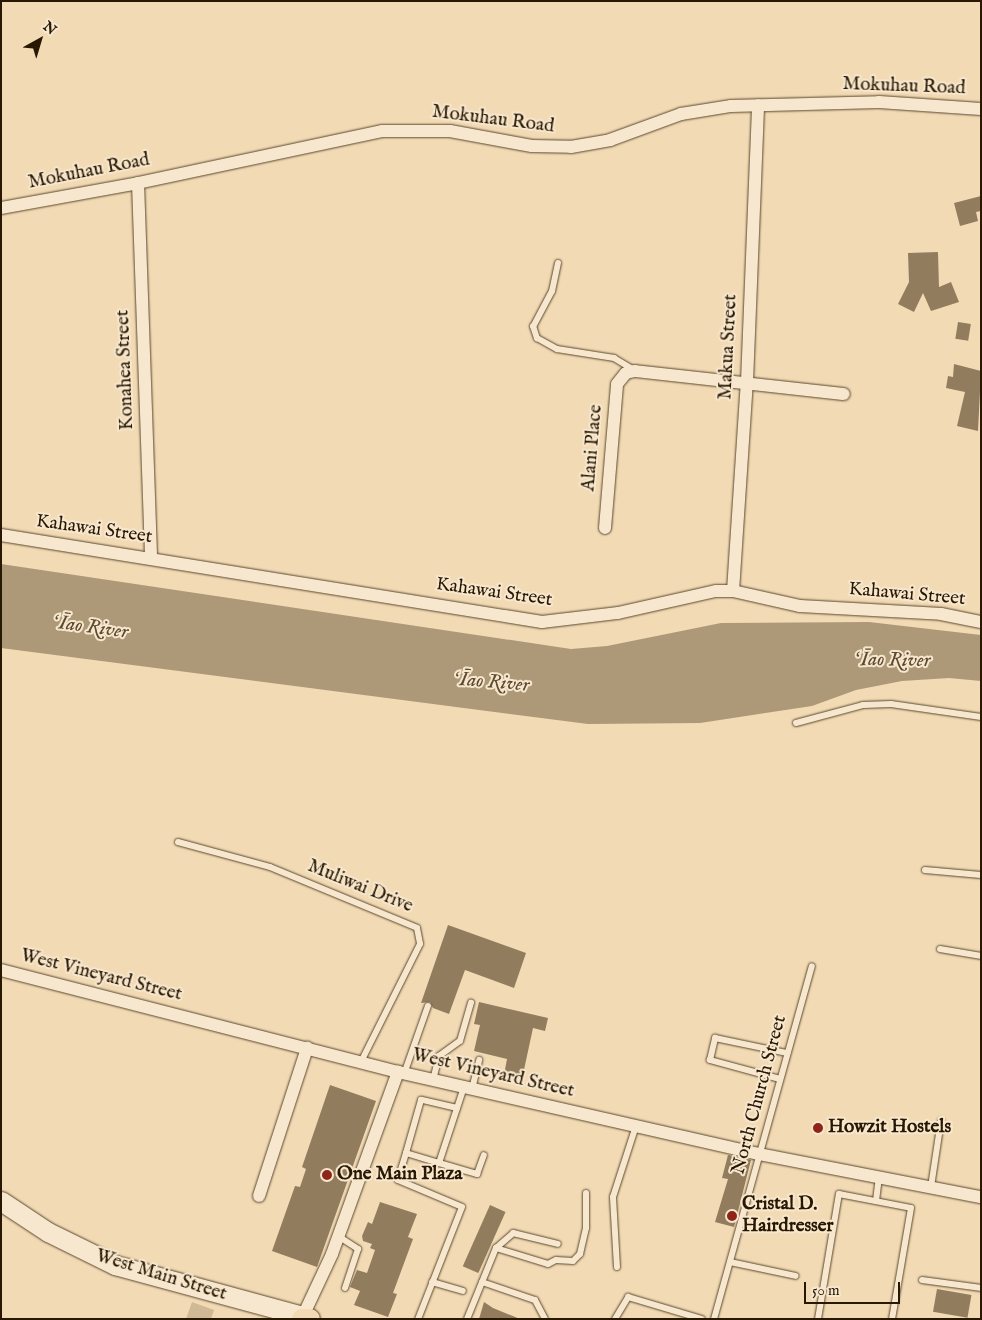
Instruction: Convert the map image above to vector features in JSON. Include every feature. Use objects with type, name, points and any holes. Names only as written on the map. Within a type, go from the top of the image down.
[{"type":"street","name":"Mokuhau Road","points":[[1,208],[138,183],[382,131],[450,131],[532,146],[572,147],[610,140],[681,114],[758,105],[879,102],[981,109]]},
{"type":"street","name":"Makua Street","points":[[733,591],[747,382],[758,105]]},
{"type":"street","name":"Konahea Street","points":[[138,183],[151,557]]},
{"type":"street","points":[[629,372],[747,382],[844,394]]},
{"type":"street","name":"Alani Place","points":[[605,528],[617,384],[629,372]]},
{"type":"street","name":"Kahawai Street","points":[[1,535],[151,557],[542,622],[599,616],[680,597],[733,591],[800,606],[941,614],[981,622]]},
{"type":"street","name":"West Vineyard Street","points":[[1,970],[401,1073],[760,1154],[981,1196]]},
{"type":"street","points":[[259,1196],[308,1048]]},
{"type":"street","points":[[305,1318],[401,1073]]},
{"type":"street","name":"West Main Street","points":[[1,1201],[56,1237],[115,1265],[305,1318]]},
{"type":"lane","points":[[558,263],[552,291],[533,326],[537,338],[557,349],[614,358],[629,372]]},
{"type":"lane","points":[[796,724],[863,705],[891,704],[981,717]]},
{"type":"lane","name":"Muliwai Drive","points":[[178,842],[270,867],[417,928],[420,944],[361,1062]]},
{"type":"lane","points":[[925,870],[981,875]]},
{"type":"lane","points":[[940,950],[981,956]]},
{"type":"lane","name":"North Church Street","points":[[714,1319],[812,966]]},
{"type":"lane","points":[[433,1080],[439,1056],[460,1042],[471,1003]]},
{"type":"lane","points":[[401,1073],[428,1006]]},
{"type":"lane","points":[[780,1078],[710,1060],[715,1038],[787,1053]]},
{"type":"lane","points":[[439,1163],[457,1108],[468,1088],[479,1060]]},
{"type":"lane","points":[[418,1319],[462,1207],[398,1180],[422,1100],[457,1108]]},
{"type":"lane","points":[[931,1187],[941,1121]]},
{"type":"lane","points":[[617,1267],[613,1197],[636,1126]]},
{"type":"lane","points":[[406,1153],[477,1174],[484,1155]]},
{"type":"lane","points":[[876,1201],[879,1178]]},
{"type":"lane","points":[[496,1248],[548,1264],[556,1260],[573,1261],[580,1254],[586,1228],[586,1193]]},
{"type":"lane","points":[[818,1319],[839,1194],[911,1208],[892,1319]]},
{"type":"lane","points":[[467,1319],[496,1248],[513,1233],[558,1244]]},
{"type":"lane","points":[[338,1236],[358,1249],[345,1288]]},
{"type":"lane","points":[[730,1262],[796,1276]]},
{"type":"lane","points":[[922,1280],[981,1288]]},
{"type":"lane","points":[[432,1282],[463,1291]]},
{"type":"lane","points":[[482,1282],[534,1300],[545,1319]]},
{"type":"lane","points":[[615,1319],[628,1297],[702,1319]]},
{"type":"shaded area","points":[[192,1302],[214,1310],[211,1319],[186,1319]]},
{"type":"water","name":"ʻĪao River","points":[[1,564],[571,649],[607,646],[721,623],[869,622],[981,635],[981,681],[949,678],[902,681],[856,690],[812,706],[700,723],[588,724],[1,648]]},
{"type":"building","points":[[981,196],[981,211],[976,212],[978,221],[960,226],[954,203]]},
{"type":"building","points":[[938,252],[939,287],[951,282],[959,302],[931,311],[923,293],[914,312],[898,304],[909,282],[908,253]]},
{"type":"building","points":[[958,322],[971,324],[968,341],[955,339]]},
{"type":"building","points":[[954,364],[981,371],[978,431],[957,426],[965,392],[946,388],[948,376],[953,377]]},
{"type":"building","points":[[448,925],[526,953],[514,988],[465,970],[449,1014],[433,1008],[430,1002],[421,1003]]},
{"type":"building","points":[[479,1002],[548,1018],[545,1031],[533,1028],[522,1079],[504,1075],[507,1059],[474,1051],[480,1025],[474,1024]]},
{"type":"building","name":"One Main Plaza","points":[[330,1085],[376,1101],[317,1267],[272,1251],[295,1186],[300,1187],[306,1169],[302,1167]]},
{"type":"building","points":[[728,1155],[751,1160],[734,1227],[715,1222],[728,1179],[722,1178]]},
{"type":"building","points":[[380,1202],[417,1214],[408,1237],[413,1239],[393,1293],[397,1294],[388,1317],[354,1305],[360,1291],[350,1287],[357,1270],[367,1273],[375,1250],[370,1248],[372,1244],[363,1241],[362,1236],[368,1222],[372,1224]]},
{"type":"building","points":[[490,1205],[506,1212],[478,1273],[463,1266]]},
{"type":"building","points":[[937,1289],[971,1295],[967,1318],[933,1312]]},
{"type":"building","points":[[484,1302],[493,1308],[520,1319],[479,1319]]},
{"type":"place","name":"Howzit Hostels","points":[[818,1128]]},
{"type":"place","name":"One Main Plaza","points":[[327,1175]]},
{"type":"place","name":"Cristal D. Hairdresser","points":[[732,1216]]}]
